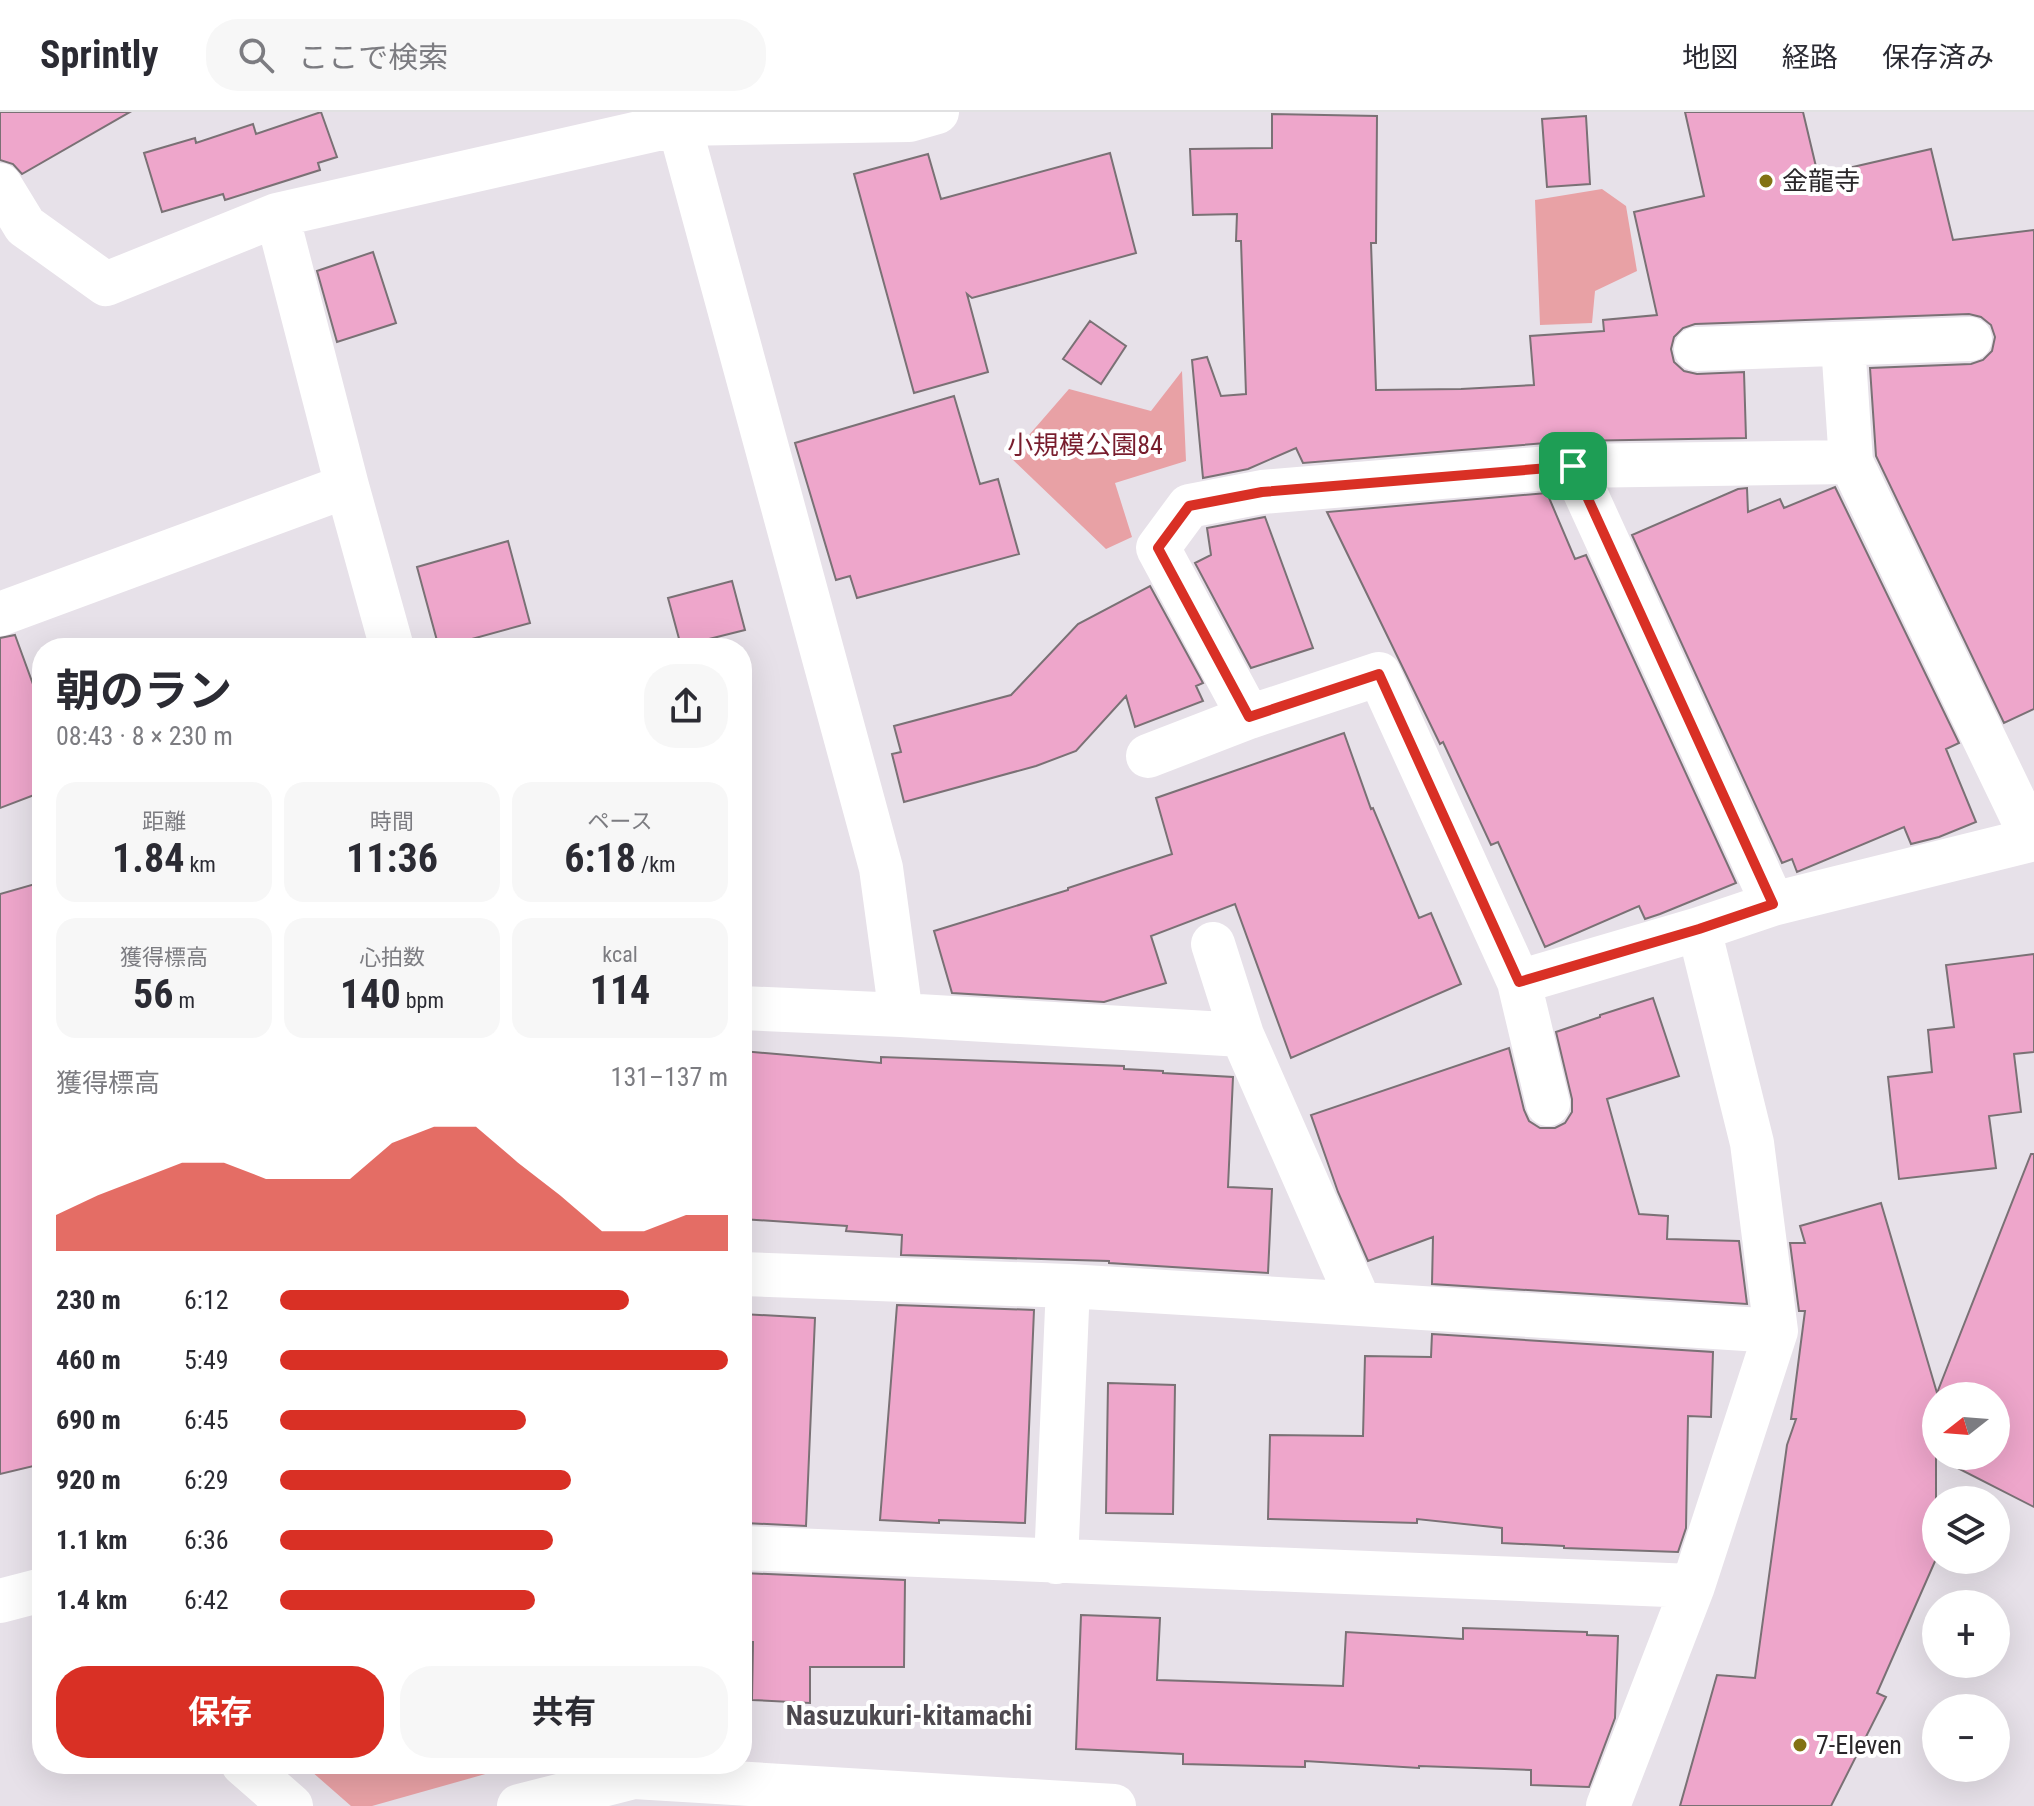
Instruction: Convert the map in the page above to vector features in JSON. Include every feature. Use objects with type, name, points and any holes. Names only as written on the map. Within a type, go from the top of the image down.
[{"type":"street","points":[[0,185],[25,226],[106,284],[277,215],[679,124],[909,120],[937,112]]},
{"type":"street","points":[[679,124],[881,868],[901,1015]]},
{"type":"street","points":[[277,215],[389,638]]},
{"type":"street","points":[[1696,349],[1970,339]]},
{"type":"street","points":[[1519,982],[1773,904],[2033,838],[1851,462],[1843,344]]},
{"type":"street","points":[[1249,717],[1158,548],[1189,506],[1262,492],[1573,466],[1851,462]]},
{"type":"street","points":[[1573,466],[1773,904]]},
{"type":"street","points":[[0,614],[347,486]]},
{"type":"street","points":[[1148,756],[1249,717],[1379,674],[1519,982],[1548,1104]]},
{"type":"street","points":[[1608,1806],[1693,1586],[1776,1331],[1752,1143],[1699,929]]},
{"type":"street","points":[[1213,944],[1242,1035],[1360,1304]]},
{"type":"street","points":[[752,1008],[1242,1035]]},
{"type":"street","points":[[752,1274],[1068,1286],[1776,1331]]},
{"type":"street","points":[[1056,1562],[1068,1286]]},
{"type":"street","points":[[752,1548],[1693,1586]]},
{"type":"street","points":[[0,1601],[32,1593]]},
{"type":"street","points":[[254,1774],[291,1806]]},
{"type":"street","points":[[519,1806],[634,1782],[1114,1806]]},
{"type":"green space","points":[[1602,189],[1626,206],[1637,271],[1595,291],[1592,323],[1540,325],[1535,200]]},
{"type":"green space","name":"小規模公園84","points":[[1182,371],[1186,461],[1115,483],[1132,537],[1106,549],[1010,457],[1069,389],[1151,411]]},
{"type":"green space","points":[[314,1774],[486,1774],[372,1806],[351,1806]]},
{"type":"building","points":[[0,112],[130,112],[22,174],[13,164],[0,160]]},
{"type":"building","points":[[321,112],[337,157],[318,163],[320,170],[225,200],[223,194],[162,212],[144,153],[195,138],[196,143],[253,124],[256,134]]},
{"type":"building","points":[[1685,112],[1803,112],[1818,175],[1931,149],[1953,240],[2034,230],[2034,709],[2004,723],[1876,456],[1870,368],[1971,364],[1983,360],[1992,351],[1995,337],[1991,325],[1981,317],[1969,314],[1695,324],[1683,328],[1674,337],[1671,349],[1674,362],[1684,371],[1697,374],[1744,372],[1746,438],[1571,441],[1303,463],[1296,448],[1248,469],[1203,478],[1192,360],[1207,357],[1221,396],[1246,394],[1241,241],[1236,241],[1237,214],[1193,215],[1190,149],[1272,148],[1272,114],[1377,116],[1376,243],[1371,243],[1376,390],[1534,385],[1530,336],[1604,331],[1603,320],[1657,315],[1634,212],[1704,196]]},
{"type":"building","points":[[1586,116],[1590,184],[1547,187],[1542,119]]},
{"type":"building","points":[[1110,153],[1136,253],[972,298],[967,294],[988,372],[914,393],[854,174],[928,154],[941,199]]},
{"type":"building","points":[[373,252],[396,323],[337,342],[317,271]]},
{"type":"building","points":[[1090,321],[1126,346],[1101,384],[1063,359]]},
{"type":"building","points":[[954,396],[980,484],[998,479],[1019,554],[857,598],[850,576],[836,580],[795,443]]},
{"type":"building","points":[[1835,487],[1959,743],[1946,749],[1976,822],[1911,844],[1904,827],[1797,872],[1792,859],[1782,863],[1632,535],[1738,489],[1747,488],[1748,512],[1780,499],[1784,508]]},
{"type":"building","points":[[1547,493],[1575,559],[1586,555],[1736,883],[1645,919],[1639,906],[1545,947],[1498,842],[1491,845],[1443,742],[1440,744],[1327,512]]},
{"type":"building","points":[[1265,517],[1313,648],[1251,668],[1195,563],[1211,555],[1207,528]]},
{"type":"building","points":[[508,541],[530,623],[475,638],[436,638],[417,567]]},
{"type":"building","points":[[732,581],[745,630],[713,638],[679,638],[668,598]]},
{"type":"building","points":[[1150,586],[1203,683],[1196,686],[1203,701],[1135,727],[1126,696],[1076,751],[1036,766],[904,802],[892,754],[901,752],[894,726],[1011,695],[1078,624]]},
{"type":"building","points":[[15,635],[32,682],[32,796],[0,808],[0,638]]},
{"type":"building","points":[[1344,733],[1371,809],[1419,918],[1431,913],[1461,984],[1291,1058],[1235,904],[1151,936],[1166,983],[1104,1002],[952,993],[934,931],[1172,854],[1156,798]]},
{"type":"building","points":[[32,885],[32,1466],[0,1474],[0,894]]},
{"type":"building","points":[[2034,954],[2034,1052],[2014,1054],[2021,1112],[1989,1116],[1996,1168],[1899,1179],[1888,1077],[1932,1072],[1928,1030],[1954,1027],[1946,965]]},
{"type":"building","points":[[1653,998],[1679,1076],[1607,1099],[1639,1214],[1668,1216],[1667,1239],[1739,1241],[1747,1304],[1432,1284],[1433,1237],[1368,1261],[1338,1192],[1311,1115],[1509,1048],[1529,1121],[1540,1128],[1555,1128],[1565,1123],[1572,1112],[1572,1099],[1556,1032]]},
{"type":"building","points":[[752,1052],[881,1063],[881,1057],[1124,1066],[1124,1069],[1163,1073],[1233,1077],[1228,1187],[1272,1189],[1268,1273],[1109,1261],[901,1255],[902,1235],[846,1231],[847,1226],[752,1220]]},
{"type":"building","points":[[2031,1154],[2034,1154],[2034,1507],[2010,1495],[2010,1486],[1993,1486],[1961,1470],[2010,1470],[2010,1382],[1941,1382]]},
{"type":"building","points":[[1881,1203],[1934,1382],[1922,1382],[1922,1470],[1936,1470],[1936,1486],[1922,1486],[1922,1574],[1929,1574],[1877,1693],[1886,1697],[1831,1806],[1680,1806],[1717,1675],[1755,1678],[1787,1445],[1796,1419],[1791,1419],[1805,1311],[1799,1311],[1790,1243],[1805,1243],[1800,1226]]},
{"type":"building","points":[[897,1305],[1034,1310],[1025,1523],[880,1520]]},
{"type":"building","points":[[752,1315],[815,1318],[806,1526],[752,1523]]},
{"type":"building","points":[[1432,1334],[1713,1352],[1711,1417],[1688,1416],[1686,1528],[1678,1552],[1502,1543],[1502,1528],[1417,1519],[1417,1523],[1268,1519],[1270,1435],[1363,1436],[1365,1356],[1431,1357]]},
{"type":"building","points":[[1108,1383],[1175,1385],[1173,1514],[1106,1513]]},
{"type":"building","points":[[752,1573],[905,1580],[904,1667],[810,1667],[810,1703],[752,1700]]},
{"type":"building","points":[[1081,1615],[1160,1618],[1157,1680],[1343,1686],[1346,1632],[1463,1639],[1463,1628],[1618,1636],[1615,1718],[1589,1787],[1531,1785],[1531,1770],[1419,1768],[1305,1761],[1305,1767],[1183,1764],[1183,1754],[1076,1749]]},
{"type":"place","name":"金龍寺","points":[[1766,181]]},
{"type":"place","name":"7-Eleven","points":[[1800,1745]]},
{"type":"district","name":"Nasuzukuri-kitamachi","points":[[909,1715]]},
{"type":"route","points":[[1573,466],[1773,904],[1519,982],[1379,674],[1249,717],[1158,548],[1189,506],[1262,492],[1573,466]]}]
